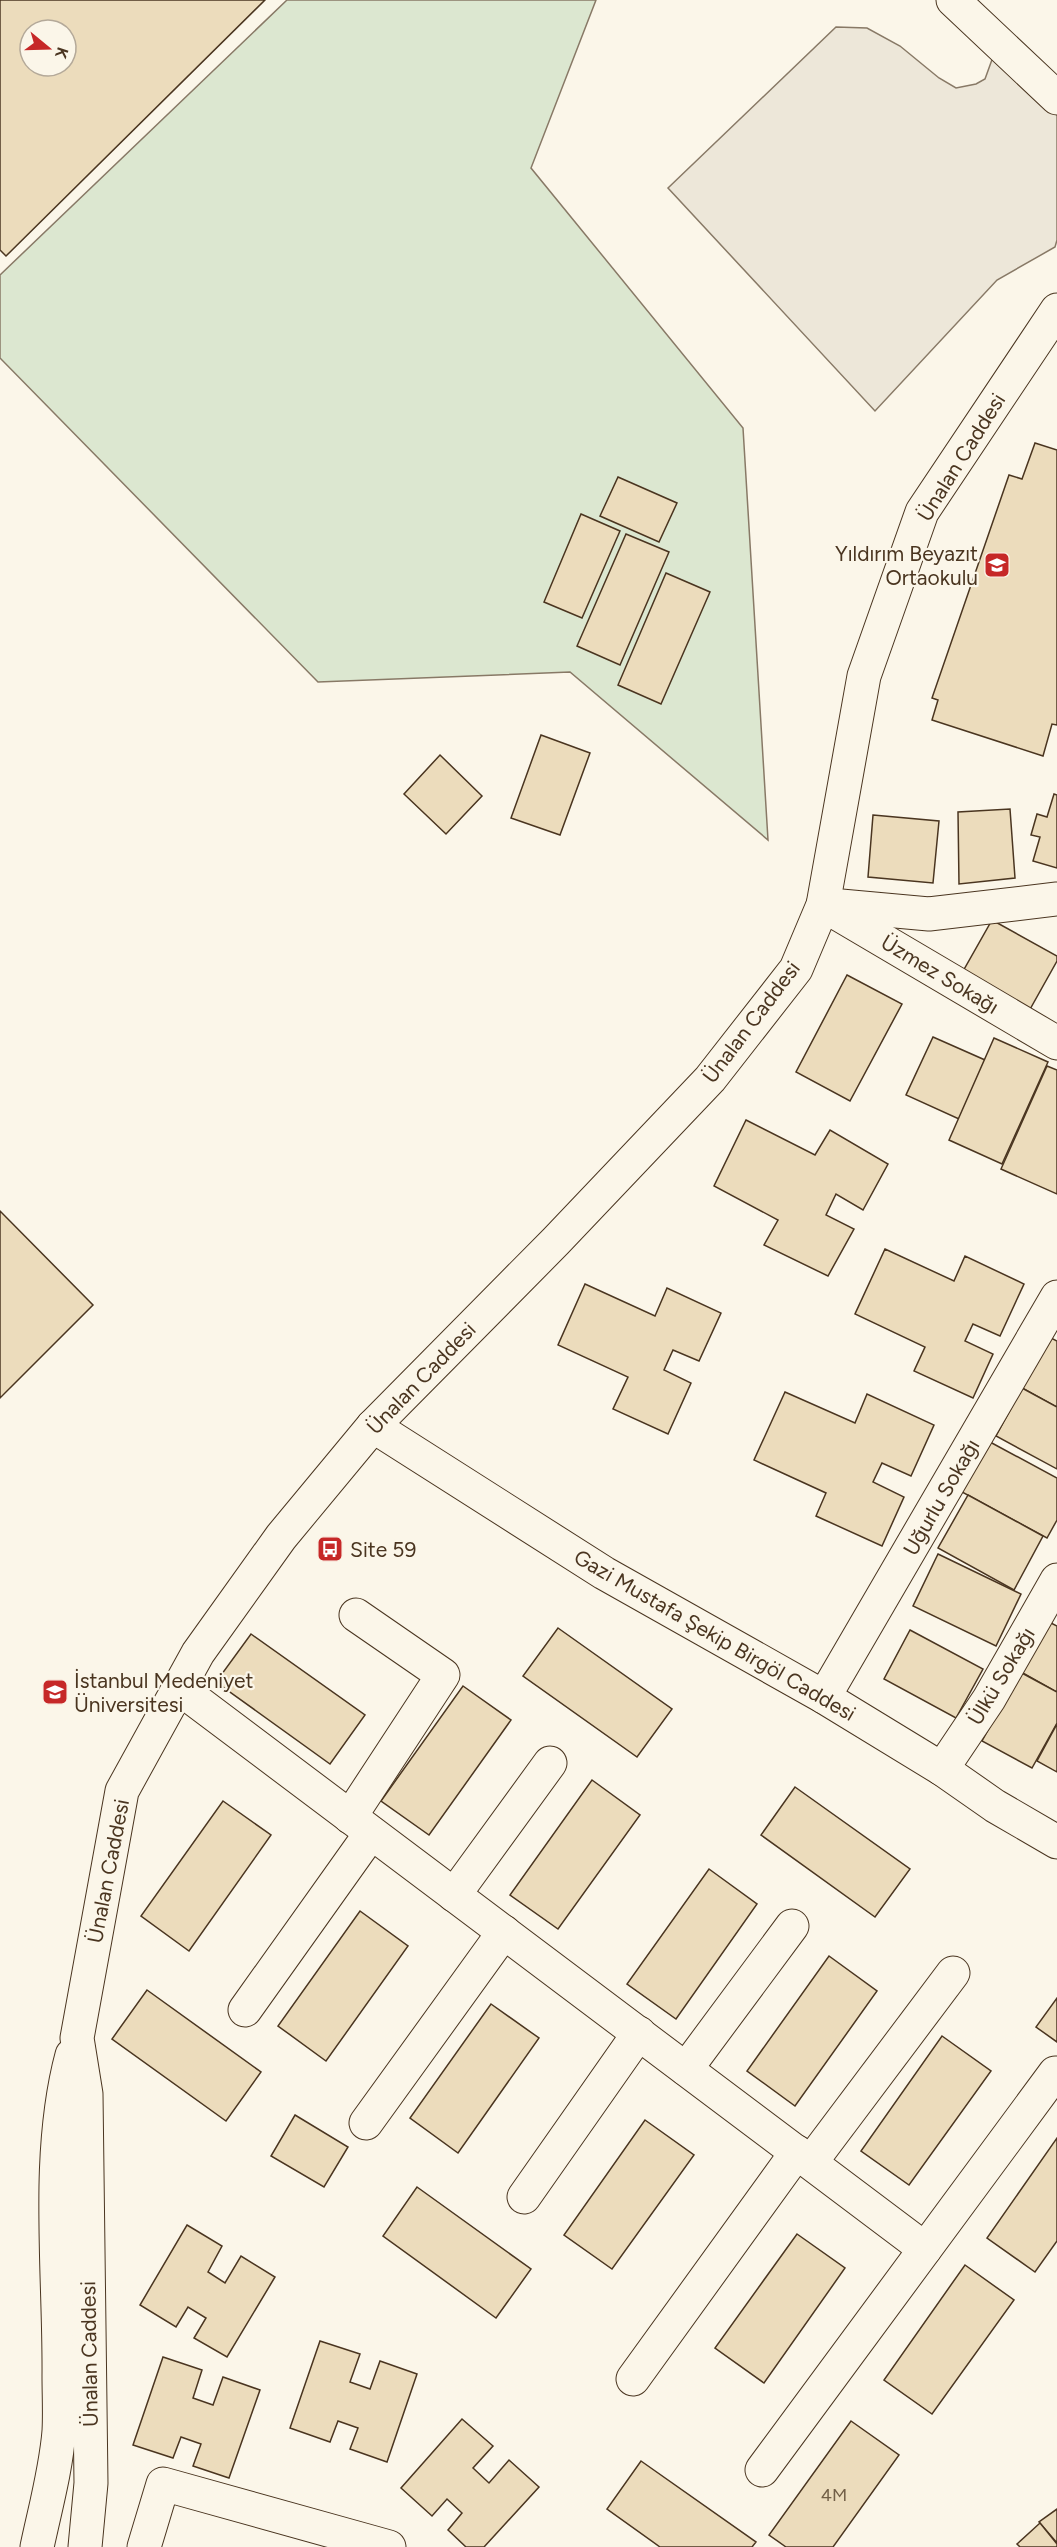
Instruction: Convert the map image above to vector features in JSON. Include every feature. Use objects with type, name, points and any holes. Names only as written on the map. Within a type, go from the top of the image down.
[{"type":"street","points":[[953,0],[1057,98]]},
{"type":"street","name":"Ünalan Caddesi","points":[[85,2547],[91,2483],[86,2094],[77,2038],[122,1791],[198,1653],[281,1537],[373,1426],[556,1241],[710,1079],[796,969],[823,905],[864,676],[922,512],[1057,310]]},
{"type":"street","points":[[823,905],[929,914],[1057,899]]},
{"type":"street","name":"Üzmez Sokağı","points":[[823,905],[1057,1043]]},
{"type":"street","name":"Uğurlu Sokağı","points":[[825,1697],[1057,1297]]},
{"type":"street","name":"Gazi Mustafa Şekip Birgöl Caddesi","points":[[373,1426],[604,1573],[825,1697],[942,1769],[994,1806],[1057,1842]]},
{"type":"street","name":"Ülkü Sokağı","points":[[942,1769],[989,1699],[1057,1581]]},
{"type":"street","points":[[245,2010],[361,1825],[443,1675],[356,1615]]},
{"type":"street","points":[[179,1688],[925,2249]]},
{"type":"street","points":[[454,1895],[550,1763]]},
{"type":"street","points":[[686,2069],[792,1926]]},
{"type":"street","points":[[366,2123],[504,1932]]},
{"type":"street","points":[[633,2379],[804,2157],[953,1973]]},
{"type":"street","points":[[524,2197],[639,2033]]},
{"type":"street","points":[[37,2547],[52,2477],[59,2430],[57,2221],[59,2138],[63,2088],[77,2038]]},
{"type":"street","points":[[762,2470],[1055,2073]]},
{"type":"street","points":[[144,2547],[163,2484],[389,2547]]},
{"type":"green space","points":[[287,0],[596,0],[531,168],[743,428],[768,840],[570,672],[318,682],[0,358],[0,275]]},
{"type":"shaded area","points":[[836,27],[867,28],[900,46],[939,78],[956,88],[976,84],[985,79],[998,43],[1057,98],[1057,240],[1055,247],[997,280],[875,411],[668,188]]},
{"type":"building","points":[[0,0],[265,0],[6,256],[0,250]]},
{"type":"building","points":[[1035,443],[1057,450],[1057,725],[1052,724],[1043,756],[932,720],[938,700],[932,698],[1009,475],[1022,479]]},
{"type":"building","points":[[618,477],[677,503],[659,542],[600,516]]},
{"type":"building","points":[[581,514],[620,531],[582,618],[544,602]]},
{"type":"building","points":[[626,534],[669,552],[620,665],[577,646]]},
{"type":"building","points":[[666,573],[710,592],[661,704],[618,685]]},
{"type":"building","points":[[541,735],[590,753],[560,835],[511,818]]},
{"type":"building","points":[[440,755],[482,796],[446,834],[404,794]]},
{"type":"building","points":[[1054,794],[1057,795],[1057,868],[1033,861],[1040,837],[1031,835],[1037,814],[1047,817]]},
{"type":"building","points":[[1010,809],[1015,878],[959,884],[958,812]]},
{"type":"building","points":[[873,815],[939,821],[933,883],[868,877]]},
{"type":"building","points":[[992,920],[1057,956],[1057,961],[1029,1011],[962,973]]},
{"type":"building","points":[[847,975],[902,1004],[850,1101],[796,1072]]},
{"type":"building","points":[[933,1037],[985,1060],[959,1119],[906,1095]]},
{"type":"building","points":[[994,1038],[1048,1062],[1002,1164],[949,1140]]},
{"type":"building","points":[[1047,1066],[1057,1070],[1057,1194],[1001,1169]]},
{"type":"building","points":[[746,1120],[815,1155],[830,1130],[888,1164],[863,1210],[836,1194],[826,1215],[854,1229],[828,1276],[764,1245],[778,1220],[714,1186]]},
{"type":"building","points":[[0,1211],[93,1305],[0,1398]]},
{"type":"building","points":[[885,1249],[954,1281],[965,1256],[1024,1284],[1000,1336],[973,1324],[965,1341],[993,1354],[973,1398],[914,1371],[925,1347],[855,1314]]},
{"type":"building","points":[[585,1284],[655,1316],[667,1288],[721,1313],[699,1361],[673,1350],[664,1370],[691,1383],[668,1434],[613,1409],[628,1377],[558,1345]]},
{"type":"building","points":[[1049,1337],[1057,1341],[1057,1407],[1022,1388]]},
{"type":"building","points":[[1022,1388],[1057,1407],[1057,1469],[996,1436]]},
{"type":"building","points":[[785,1392],[855,1423],[867,1394],[934,1425],[911,1476],[882,1463],[873,1482],[904,1497],[882,1546],[816,1516],[826,1493],[754,1460]]},
{"type":"building","points":[[990,1442],[1057,1478],[1057,1520],[1047,1538],[962,1492]]},
{"type":"building","points":[[968,1495],[1043,1536],[1014,1590],[938,1548]]},
{"type":"building","points":[[938,1554],[1021,1594],[996,1646],[913,1606]]},
{"type":"building","points":[[1049,1622],[1057,1626],[1057,1692],[1021,1672]]},
{"type":"building","points":[[558,1628],[672,1709],[637,1757],[523,1676]]},
{"type":"building","points":[[910,1630],[983,1669],[956,1718],[884,1679]]},
{"type":"building","points":[[251,1634],[365,1715],[330,1764],[216,1682]]},
{"type":"building","points":[[1020,1672],[1057,1692],[1057,1723],[1032,1768],[982,1741]]},
{"type":"building","points":[[463,1686],[511,1720],[429,1835],[381,1801]]},
{"type":"building","points":[[1057,1724],[1057,1772],[1037,1761]]},
{"type":"building","points":[[592,1780],[640,1815],[558,1929],[510,1895]]},
{"type":"building","points":[[795,1787],[910,1869],[875,1917],[761,1835]]},
{"type":"building","points":[[223,1801],[271,1835],[189,1951],[141,1916]]},
{"type":"building","points":[[709,1869],[757,1904],[676,2019],[627,1984]]},
{"type":"building","points":[[360,1911],[408,1946],[326,2061],[278,2026]]},
{"type":"building","points":[[829,1956],[877,1991],[795,2106],[747,2071]]},
{"type":"building","points":[[147,1990],[261,2072],[226,2121],[112,2039]]},
{"type":"building","points":[[1057,1998],[1057,2042],[1036,2027]]},
{"type":"building","points":[[491,2004],[539,2038],[458,2153],[410,2118]]},
{"type":"building","points":[[942,2036],[991,2071],[909,2185],[861,2151]]},
{"type":"building","points":[[295,2115],[348,2147],[324,2187],[271,2156]]},
{"type":"building","points":[[645,2120],[694,2155],[612,2269],[564,2235]]},
{"type":"building","points":[[1057,2138],[1057,2241],[1035,2272],[987,2238]]},
{"type":"building","points":[[417,2187],[531,2269],[496,2318],[383,2236]]},
{"type":"building","points":[[187,2225],[222,2246],[208,2272],[225,2283],[241,2256],[275,2277],[227,2357],[194,2338],[206,2318],[188,2307],[176,2327],[140,2305]]},
{"type":"building","points":[[797,2234],[845,2268],[764,2383],[715,2348]]},
{"type":"building","points":[[965,2265],[1014,2300],[932,2414],[884,2380]]},
{"type":"building","points":[[320,2341],[360,2354],[350,2382],[370,2389],[380,2361],[417,2374],[387,2462],[350,2449],[358,2428],[338,2421],[330,2442],[290,2428]]},
{"type":"building","points":[[163,2357],[202,2370],[193,2398],[213,2405],[223,2377],[260,2390],[229,2478],[193,2466],[201,2444],[181,2437],[173,2458],[133,2445]]},
{"type":"building","points":[[462,2419],[493,2446],[473,2468],[489,2483],[509,2460],[539,2487],[484,2547],[466,2547],[448,2530],[462,2513],[447,2499],[432,2516],[401,2488]]},
{"type":"building","points":[[851,2421],[899,2455],[833,2547],[786,2547],[769,2535]]},
{"type":"building","points":[[641,2461],[756,2542],[752,2547],[660,2547],[607,2509]]},
{"type":"building","points":[[1057,2509],[1057,2543],[1039,2522]]},
{"type":"building","points":[[1040,2523],[1057,2547],[1020,2547],[1017,2544]]},
{"type":"place","name":"Yıldırım Beyazıt Ortaokulu","points":[[997,565]]},
{"type":"place","name":"Site 59","points":[[330,1549]]},
{"type":"place","name":"İstanbul Medeniyet Üniversitesi","points":[[55,1692]]}]
